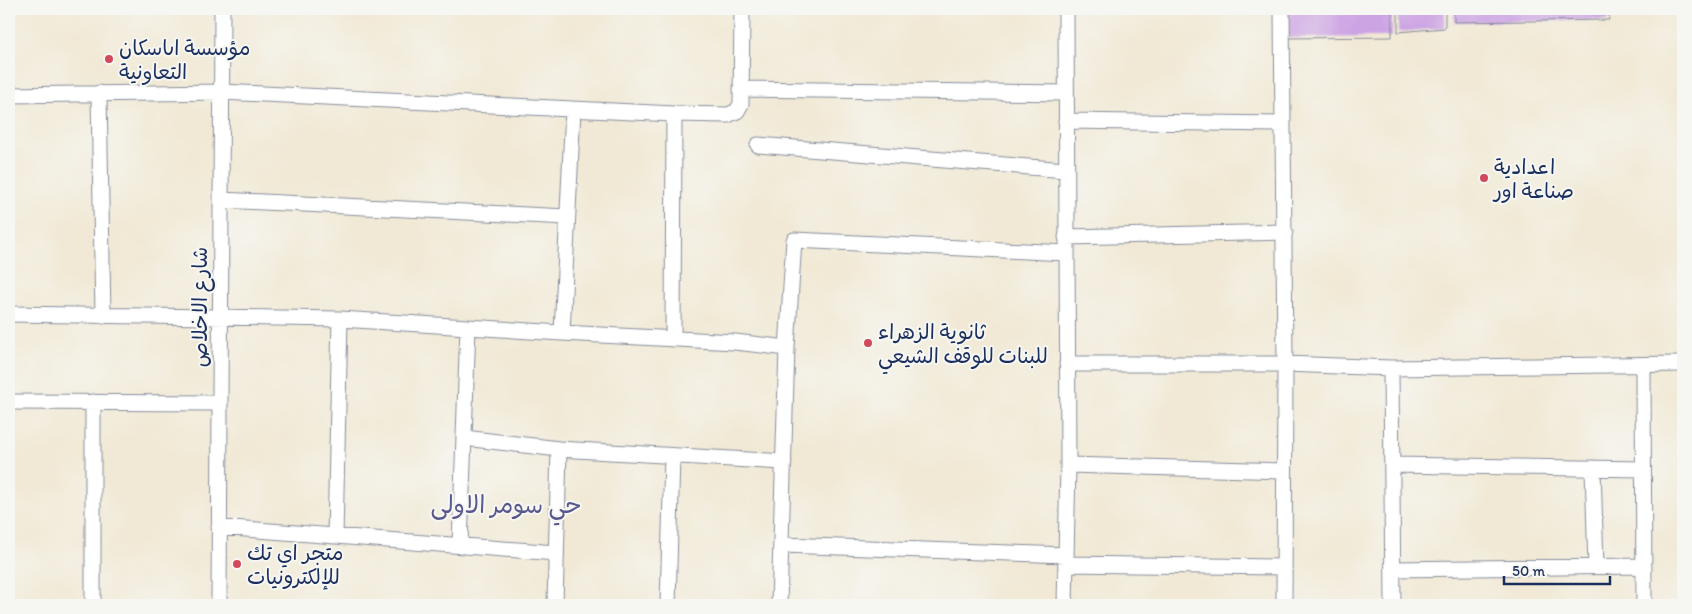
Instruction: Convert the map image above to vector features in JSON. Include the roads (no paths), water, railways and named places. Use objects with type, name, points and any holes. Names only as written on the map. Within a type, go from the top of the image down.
[{"type":"street","name":"شارع الاخلاص","points":[[219,605],[222,9]]},
{"type":"street","points":[[9,94],[222,92],[724,115],[733,113],[741,104],[742,9]]},
{"type":"street","points":[[1065,605],[1068,465],[1066,9]]},
{"type":"street","points":[[1282,9],[1285,232],[1284,605]]},
{"type":"street","points":[[741,89],[1066,93]]},
{"type":"street","points":[[99,93],[103,316]]},
{"type":"street","points":[[562,333],[573,109]]},
{"type":"street","points":[[674,114],[674,339]]},
{"type":"street","points":[[1066,121],[1283,124]]},
{"type":"street","points":[[758,145],[1066,170]]},
{"type":"street","points":[[221,200],[567,217]]},
{"type":"street","points":[[1066,237],[1285,232]]},
{"type":"street","points":[[779,605],[787,348],[794,240],[1066,253]]},
{"type":"street","points":[[9,314],[340,319],[736,342],[787,348]]},
{"type":"street","points":[[334,536],[340,319]]},
{"type":"street","points":[[460,545],[468,327]]},
{"type":"street","points":[[1067,364],[1285,364],[1391,368],[1683,364]]},
{"type":"street","points":[[1643,365],[1644,605]]},
{"type":"street","points":[[1391,368],[1393,605]]},
{"type":"street","points":[[9,402],[220,403]]},
{"type":"street","points":[[93,402],[93,605]]},
{"type":"street","points":[[464,438],[559,449],[784,462]]},
{"type":"street","points":[[555,605],[559,449]]},
{"type":"street","points":[[668,605],[672,456]]},
{"type":"street","points":[[1068,465],[1284,471]]},
{"type":"street","points":[[1392,465],[1643,469]]},
{"type":"street","points":[[1593,468],[1596,567]]},
{"type":"street","points":[[219,527],[556,553]]},
{"type":"street","points":[[782,545],[1066,559],[1284,566]]},
{"type":"street","points":[[1393,569],[1644,566]]},
{"type":"place","name":"مؤسسة اىاسكان التعاونية","points":[[109,59]]},
{"type":"place","name":"اعدادية صناعة اور","points":[[1484,178]]},
{"type":"place","name":"ثانوية الزهراء للبنات للوقف الشيعي","points":[[868,343]]},
{"type":"place","name":"متجر اي تك للإلكترونيات","points":[[237,564]]},
{"type":"district","name":"حي سومر الاولى","points":[[506,504]]}]
